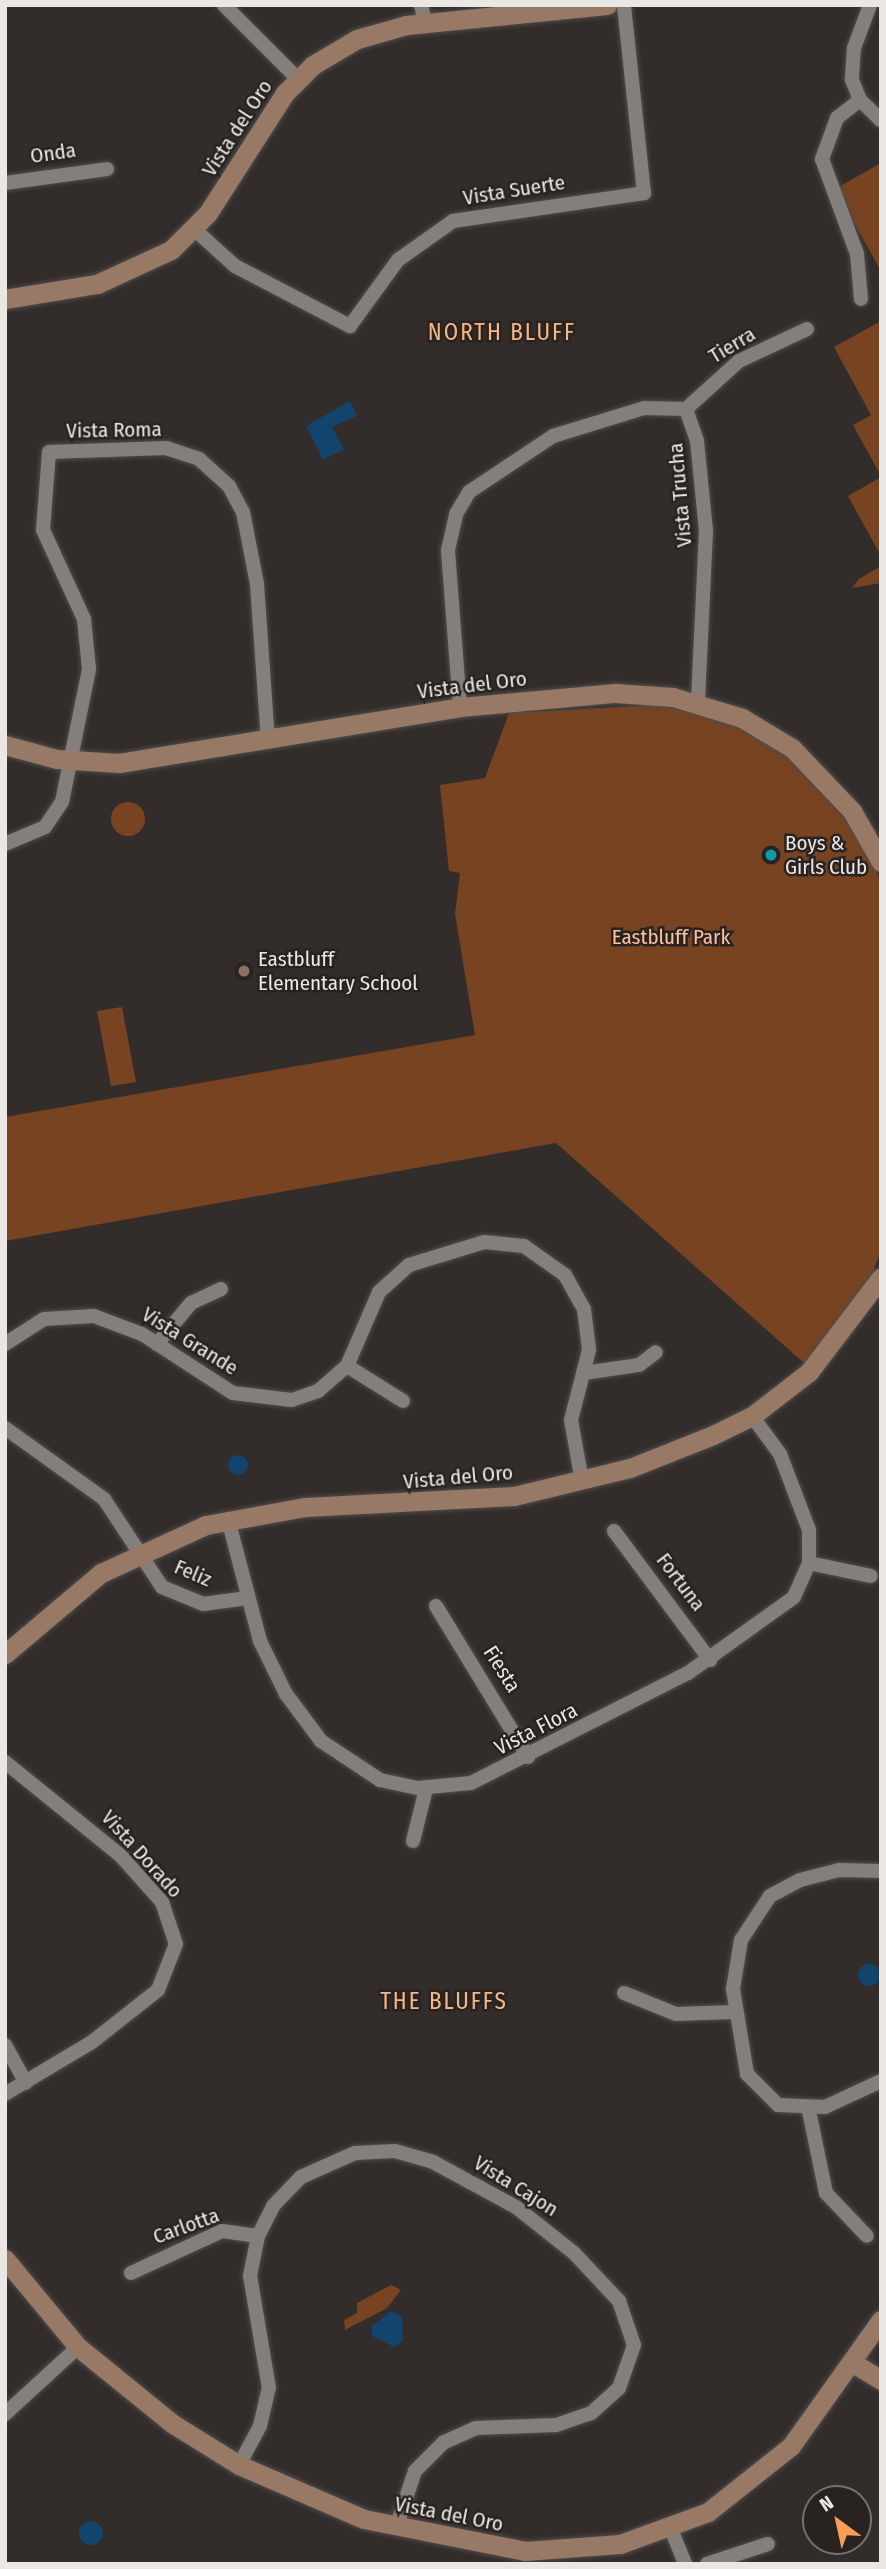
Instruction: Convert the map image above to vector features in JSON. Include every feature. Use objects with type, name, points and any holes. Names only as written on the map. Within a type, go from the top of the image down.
[{"type":"street","points":[[224,5],[298,79]]},
{"type":"street","name":"Vista del Oro","points":[[5,299],[126,275],[194,229],[298,79],[357,39],[423,14],[607,5]]},
{"type":"street","name":"Vista Suerte","points":[[194,229],[235,266],[350,326],[398,260],[453,221],[644,193],[624,5]]},
{"type":"street","points":[[870,5],[850,64],[860,100],[881,120]]},
{"type":"street","points":[[860,100],[837,118],[822,159],[857,254],[861,299]]},
{"type":"street","name":"Onda","points":[[5,183],[107,169]]},
{"type":"street","name":"Tierra","points":[[687,409],[733,365],[807,329]]},
{"type":"street","points":[[460,707],[448,551],[456,514],[469,492],[504,463],[587,422],[644,408],[687,409]]},
{"type":"street","name":"Vista Trucha","points":[[687,409],[705,500],[698,704]]},
{"type":"street","name":"Vista Roma","points":[[73,761],[89,647],[78,603],[43,530],[48,452],[166,448],[199,459],[229,486],[243,512],[257,584],[268,740]]},
{"type":"street","name":"Vista del Oro","points":[[5,745],[73,761],[149,761],[460,707],[615,693],[698,704],[769,733],[814,767],[852,811],[881,862]]},
{"type":"street","points":[[5,844],[34,835],[54,817],[73,761]]},
{"type":"street","points":[[403,1401],[347,1366],[379,1292],[400,1271],[460,1246],[504,1242],[542,1254],[574,1289],[590,1337],[584,1373],[571,1420],[582,1481]]},
{"type":"street","name":"Vista del Oro","points":[[5,1654],[46,1613],[136,1551],[228,1519],[304,1507],[476,1501],[582,1481],[672,1453],[752,1416],[825,1355],[881,1277]]},
{"type":"street","points":[[157,1344],[191,1303],[221,1289]]},
{"type":"street","name":"Vista Grande","points":[[5,1344],[38,1321],[79,1314],[111,1320],[157,1344],[220,1386],[261,1401],[306,1396],[347,1366]]},
{"type":"street","points":[[584,1373],[639,1364],[656,1352]]},
{"type":"street","points":[[752,1416],[794,1483],[809,1530],[809,1563],[872,1576]]},
{"type":"street","points":[[5,1428],[104,1499],[136,1551]]},
{"type":"street","name":"Vista Flora","points":[[228,1519],[248,1598],[272,1668],[321,1741],[380,1780],[426,1789],[471,1783],[528,1757],[710,1660],[783,1609],[809,1563]]},
{"type":"street","name":"Fortuna","points":[[614,1531],[710,1660]]},
{"type":"street","name":"Feliz","points":[[136,1551],[170,1591],[203,1604],[248,1598]]},
{"type":"street","name":"Fiesta","points":[[436,1606],[528,1757]]},
{"type":"street","name":"Vista Dorado","points":[[5,1762],[121,1856],[162,1902],[176,1944],[158,1990],[26,2083],[5,2094]]},
{"type":"street","points":[[413,1841],[426,1789]]},
{"type":"street","points":[[881,1871],[839,1870],[800,1880],[771,1896],[739,1945],[733,2012],[753,2085],[778,2105],[808,2111],[881,2081]]},
{"type":"street","points":[[624,1993],[676,2014],[733,2012]]},
{"type":"street","points":[[5,2045],[26,2083]]},
{"type":"street","points":[[808,2111],[826,2193],[840,2214],[867,2236]]},
{"type":"street","name":"Vista Cajon","points":[[239,2465],[260,2426],[269,2388],[251,2296],[258,2236],[286,2191],[317,2166],[355,2153],[415,2155],[536,2221],[592,2270],[628,2317],[632,2360],[607,2402],[574,2421],[476,2428],[444,2442],[415,2472],[396,2528]]},
{"type":"street","name":"Carlotta","points":[[131,2273],[222,2231],[258,2236]]},
{"type":"street","name":"Vista del Oro","points":[[5,2259],[78,2347],[173,2424],[239,2465],[300,2495],[396,2528],[506,2549],[562,2551],[671,2529],[708,2512],[779,2458],[853,2363],[881,2320]]},
{"type":"street","points":[[5,2414],[78,2347]]},
{"type":"street","points":[[853,2363],[881,2380]]},
{"type":"street","points":[[671,2529],[685,2564]]},
{"type":"street","points":[[707,2564],[768,2544]]},
{"type":"green space","points":[[881,163],[881,271],[835,189]]},
{"type":"green space","points":[[881,321],[881,476],[853,425],[871,415],[834,347]]},
{"type":"green space","points":[[881,477],[881,556],[848,496]]},
{"type":"green space","points":[[881,566],[881,583],[852,588],[859,579]]},
{"type":"green space","name":"Eastbluff Park","points":[[655,705],[709,715],[754,734],[799,766],[842,812],[875,863],[881,887],[881,1251],[869,1282],[804,1363],[556,1143],[5,1241],[5,1117],[475,1035],[455,914],[460,873],[449,871],[440,785],[485,778],[509,713]]},
{"type":"green space","points":[[128,802],[140,807],[145,819],[140,831],[128,836],[116,831],[111,819],[116,807]]},
{"type":"green space","points":[[122,1007],[136,1082],[111,1086],[97,1011]]},
{"type":"green space","points":[[391,2285],[401,2290],[387,2308],[345,2330],[344,2320],[357,2313],[357,2303]]},
{"type":"water","points":[[350,401],[357,416],[332,427],[344,449],[323,460],[306,426]]},
{"type":"water","points":[[238,1455],[245,1458],[248,1465],[245,1472],[238,1475],[231,1472],[228,1465],[231,1458]]},
{"type":"water","points":[[869,1964],[877,1967],[880,1975],[877,1983],[869,1986],[861,1983],[858,1975],[861,1967]]},
{"type":"water","points":[[391,2311],[402,2316],[403,2341],[394,2347],[372,2336],[372,2326]]},
{"type":"water","points":[[91,2521],[99,2525],[103,2533],[99,2541],[91,2545],[83,2541],[79,2533],[83,2525]]},
{"type":"place","name":"Boys & Girls Club","points":[[771,855]]},
{"type":"place","name":"Eastbluff Elementary School","points":[[244,971]]},
{"type":"district","name":"NORTH BLUFF","points":[[502,332]]},
{"type":"district","name":"THE BLUFFS","points":[[444,2001]]}]
